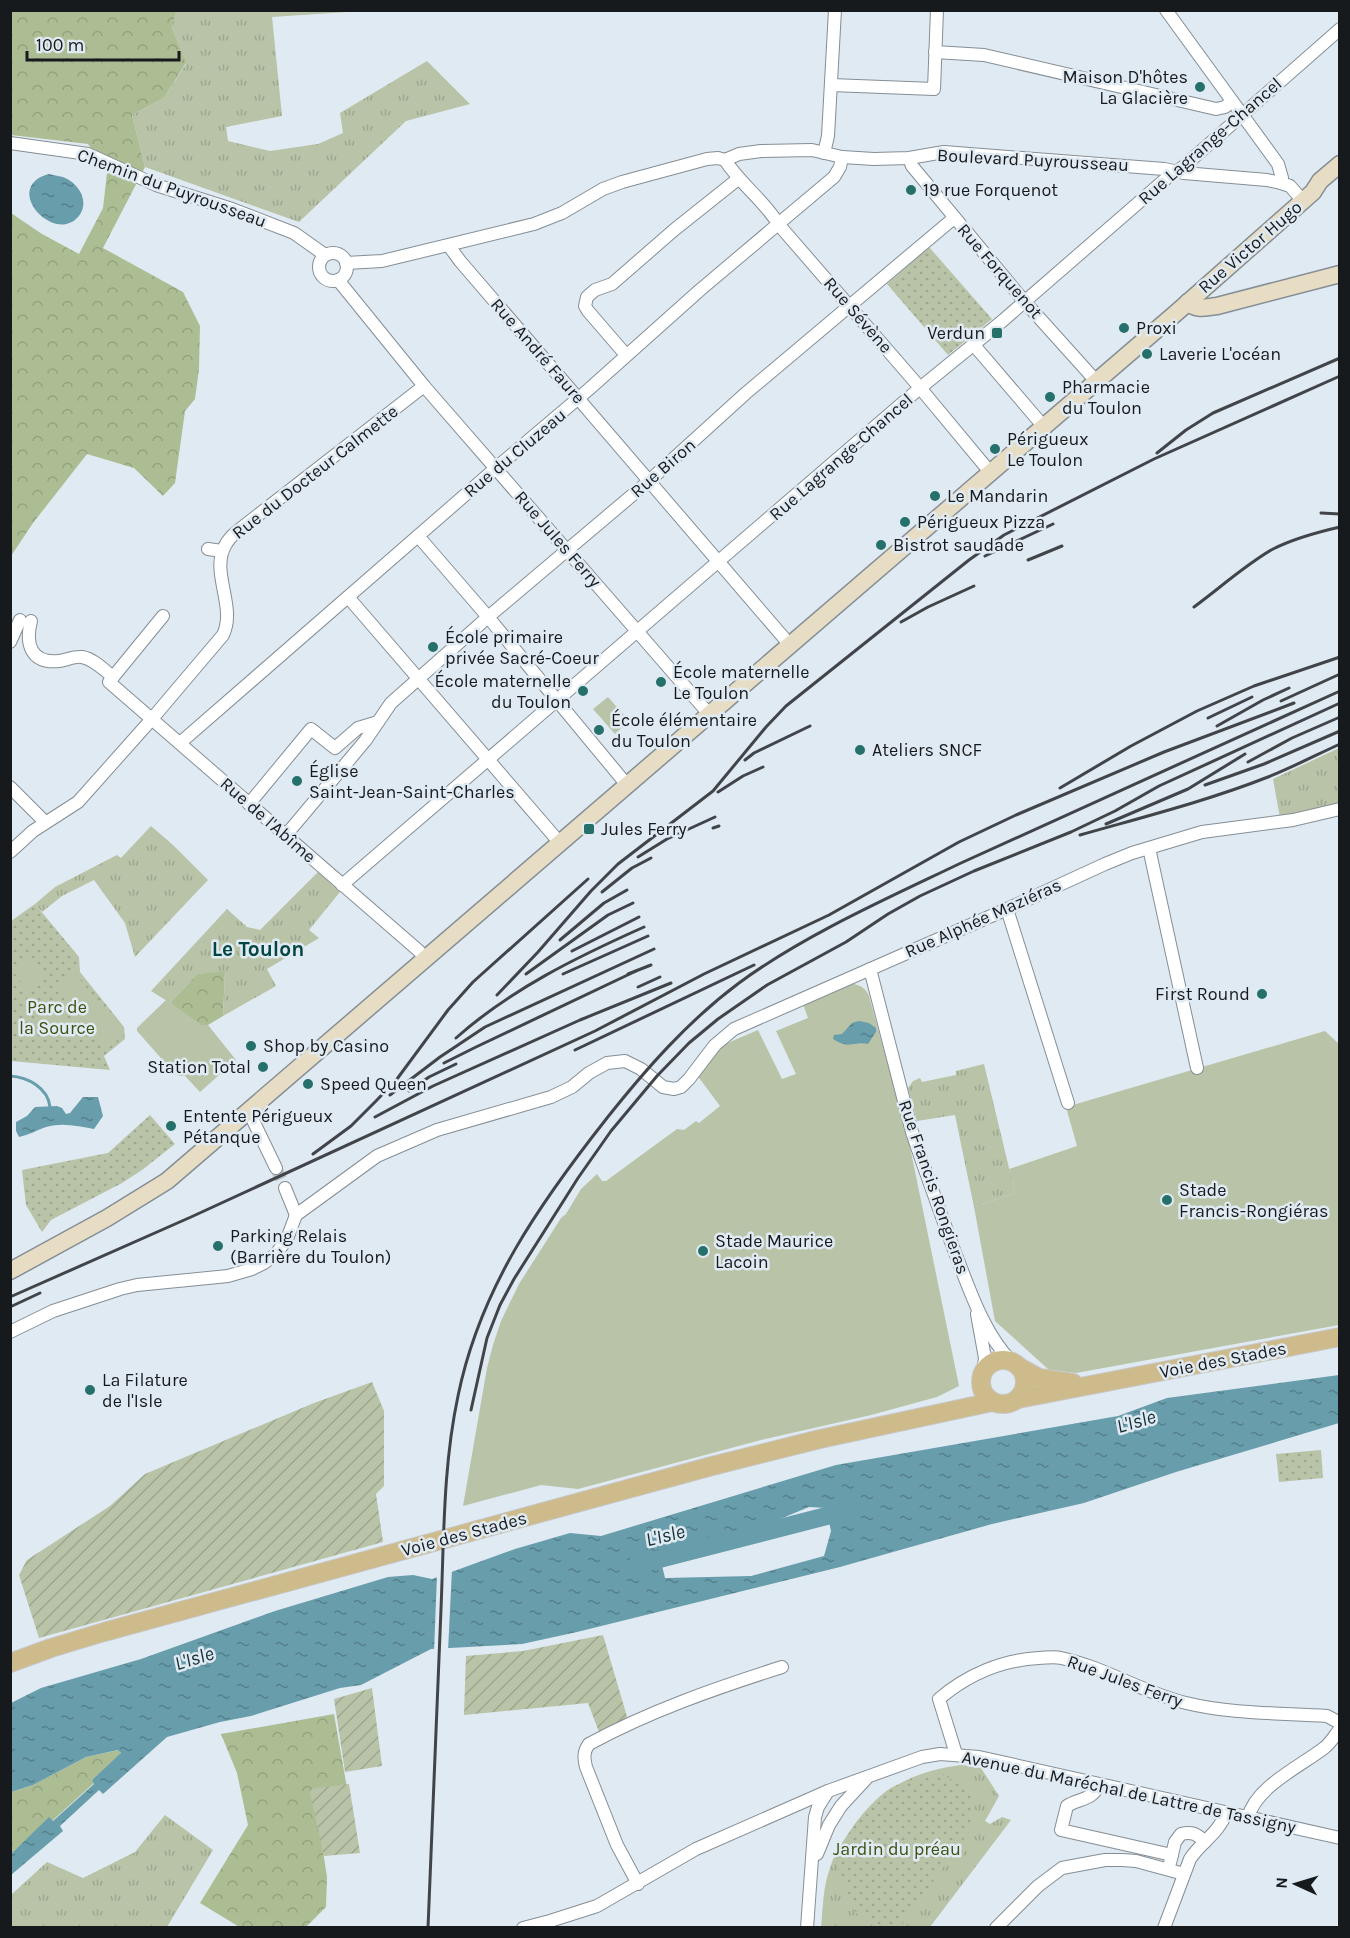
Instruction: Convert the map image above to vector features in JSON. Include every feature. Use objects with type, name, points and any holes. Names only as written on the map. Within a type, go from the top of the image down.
[{"type":"main road","name":"Rue Victor Hugo","points":[[10,1271],[117,1212],[167,1181],[1044,427],[1308,196],[1320,181],[1340,167]]},
{"type":"main road","name":"Rue Victor Hugo","points":[[1308,196],[1340,176]]},
{"type":"main road","points":[[1188,302],[1195,307],[1210,307],[1340,274]]},
{"type":"main road","name":"Voie des Stades","points":[[1018,1400],[1340,1337]]},
{"type":"main road","points":[[998,1360],[1016,1364],[1024,1374],[1025,1388],[1018,1400],[1008,1404],[992,1402],[983,1392],[982,1376],[992,1363],[998,1360]]},
{"type":"main road","name":"Voie des Stades","points":[[1016,1364],[1039,1378],[1053,1381],[1107,1382]]},
{"type":"main road","name":"Voie des Stades","points":[[920,1418],[954,1402],[973,1389],[982,1376]]},
{"type":"main road","name":"Voie des Stades","points":[[10,1663],[105,1632],[701,1469],[820,1439],[992,1402]]},
{"type":"street","points":[[824,153],[828,136],[835,10]]},
{"type":"street","points":[[831,85],[934,89],[937,10]]},
{"type":"street","points":[[1166,10],[1278,164],[1281,183],[1308,196]]},
{"type":"street","name":"Rue Lagrange-Chancel","points":[[342,885],[920,388],[1191,160],[1340,29]]},
{"type":"street","points":[[935,52],[984,55],[1216,108],[1225,107],[1232,101]]},
{"type":"street","name":"Chemin du Puyrousseau","points":[[10,143],[88,154],[156,185],[232,209],[294,233],[325,255]]},
{"type":"street","name":"Boulevard Puyrousseau","points":[[449,246],[470,238],[547,220],[603,189],[622,182],[707,159],[725,160],[739,154],[761,151],[812,150],[842,157],[874,159],[909,158],[944,152],[1164,169],[1281,183]]},
{"type":"street","name":"Rue du Cluzeau","points":[[180,743],[579,398],[700,290],[834,177],[842,157]]},
{"type":"street","name":"Rue Forquenot","points":[[909,158],[912,166],[954,218],[1096,381]]},
{"type":"street","name":"Rue Sévène","points":[[725,160],[738,179],[764,203],[779,225],[990,472]]},
{"type":"street","points":[[626,355],[588,311],[585,306],[587,297],[595,290],[612,284],[738,179]]},
{"type":"street","name":"Rue Biron","points":[[286,836],[365,741],[391,703],[418,678],[649,481],[746,393],[954,218]]},
{"type":"street","points":[[346,263],[382,261],[449,246]]},
{"type":"street","name":"Rue André Faure","points":[[449,246],[790,645]]},
{"type":"street","points":[[339,254],[346,263],[345,272],[338,280],[328,280],[321,274],[319,264],[325,255],[339,254]]},
{"type":"street","name":"Rue Jules Ferry","points":[[338,280],[424,386],[709,714]]},
{"type":"street","points":[[974,344],[1044,427]]},
{"type":"street","name":"Rue du Docteur Calmette","points":[[10,852],[45,822],[78,802],[223,635],[228,616],[220,567],[222,551],[226,543],[235,533],[424,386]]},
{"type":"street","points":[[418,536],[627,785]]},
{"type":"street","points":[[207,549],[222,551]]},
{"type":"street","points":[[348,597],[560,843]]},
{"type":"street","points":[[111,680],[162,616]]},
{"type":"street","name":"Rue de l'Abîme","points":[[10,642],[26,620],[29,644],[32,652],[38,657],[48,661],[60,661],[76,656],[98,664],[151,720],[419,951],[425,959]]},
{"type":"street","name":"Rue Biron","points":[[249,804],[311,729],[335,748],[358,728],[378,722]]},
{"type":"street","points":[[10,787],[45,822]]},
{"type":"street","name":"Rue Alphée Maziéras","points":[[297,1215],[377,1156],[437,1130],[551,1097],[572,1087],[589,1073],[607,1063],[625,1061],[641,1069],[667,1088],[681,1087],[714,1045],[734,1029],[1105,864],[1202,832],[1288,821],[1340,809]]},
{"type":"street","points":[[1149,848],[1197,1068]]},
{"type":"street","points":[[1007,909],[1068,1103]]},
{"type":"street","name":"Rue Francis Rongieras","points":[[870,969],[912,1132],[974,1301],[1000,1347],[1016,1364]]},
{"type":"street","points":[[248,1110],[276,1168]]},
{"type":"street","points":[[10,1332],[53,1311],[120,1289],[137,1285],[228,1276],[264,1263],[276,1254],[288,1239],[297,1215],[285,1188]]},
{"type":"street","points":[[974,1301],[984,1353],[982,1376]]},
{"type":"street","name":"Rue Jules Ferry","points":[[956,1754],[939,1699],[984,1670],[1021,1659],[1059,1657],[1088,1665],[1134,1686],[1185,1703],[1225,1710],[1327,1716],[1340,1723]]},
{"type":"street","points":[[638,1884],[617,1845],[586,1767],[585,1750],[589,1744],[642,1718],[720,1686],[782,1667]]},
{"type":"street","points":[[1248,1818],[1253,1807],[1269,1787],[1326,1746],[1340,1729]]},
{"type":"street","name":"Avenue du Maréchal de Lattre de Tassigny","points":[[523,1928],[554,1924],[590,1909],[638,1884],[696,1849],[828,1791],[922,1757],[940,1754],[979,1757],[1340,1838]]},
{"type":"street","points":[[812,1872],[818,1850],[829,1826],[841,1806],[867,1778]]},
{"type":"street","points":[[1098,1785],[1097,1790],[1091,1796],[1067,1806],[1061,1830],[1172,1856]]},
{"type":"street","points":[[807,1928],[815,1817],[828,1791],[841,1806]]},
{"type":"street","points":[[794,1806],[808,1808],[815,1817]]},
{"type":"street","points":[[1164,1928],[1184,1874],[1196,1850],[1218,1830],[1226,1813]]},
{"type":"street","points":[[1169,1870],[1175,1842],[1181,1834],[1191,1832],[1205,1842]]},
{"type":"street","points":[[996,1928],[1038,1886],[1062,1868],[1105,1860],[1122,1860],[1136,1861],[1184,1874]]},
{"type":"green space","points":[[176,10],[362,11],[272,17],[282,116],[226,127],[228,141],[270,151],[318,144],[343,133],[340,113],[427,61],[470,104],[406,121],[299,222],[145,167],[132,115],[164,98],[186,64],[172,28]]},
{"type":"green space","points":[[11,11],[176,11],[172,28],[186,63],[164,98],[132,115],[145,167],[103,248],[183,292],[200,326],[199,369],[195,399],[185,411],[175,483],[163,496],[134,468],[87,454],[33,523],[11,556],[11,213],[42,234],[79,254],[103,208],[107,173],[88,144],[11,135]]},
{"type":"green space","points":[[929,247],[992,319],[948,355],[887,284]]},
{"type":"green space","points":[[608,697],[629,721],[615,734],[593,709]]},
{"type":"green space","points":[[1339,748],[1339,805],[1280,818],[1273,779]]},
{"type":"green space","points":[[151,826],[208,880],[135,957],[125,923],[94,880],[62,896],[42,912],[35,904],[55,887],[117,855],[121,858]]},
{"type":"green space","points":[[318,872],[340,892],[309,930],[319,938],[267,969],[276,986],[223,1016],[225,972],[197,974],[170,1003],[151,991],[227,909],[247,927],[260,930]]},
{"type":"green space","name":"Parc de la Source","points":[[35,904],[79,957],[80,972],[124,1027],[125,1039],[104,1056],[110,1070],[11,1061],[11,921]]},
{"type":"green space","points":[[30,955],[47,978],[29,992],[11,969]]},
{"type":"green space","points":[[225,971],[223,1016],[208,1025],[202,1026],[170,1003],[197,974]]},
{"type":"green space","points":[[75,973],[124,1035],[105,1050],[56,989]]},
{"type":"green space","name":"Stade Maurice Lacoin","points":[[854,984],[867,991],[869,996],[910,1147],[959,1386],[937,1397],[871,1415],[761,1440],[578,1489],[541,1485],[463,1506],[487,1368],[501,1321],[519,1284],[581,1189],[597,1174],[602,1181],[606,1181],[677,1129],[684,1130],[696,1121],[699,1123],[720,1106],[697,1075],[720,1044],[723,1045],[758,1030],[782,1079],[796,1074],[776,1031],[808,1018],[803,1004]]},
{"type":"green space","points":[[47,997],[71,1027],[54,1041],[30,1011]]},
{"type":"green space","points":[[166,1000],[202,1025],[208,1025],[236,1060],[200,1092],[185,1076],[175,1074],[137,1031],[137,1028]]},
{"type":"green space","name":"Stade Francis-Rongiéras","points":[[1325,1031],[1339,1044],[1339,1325],[1076,1373],[1049,1370],[995,1321],[974,1207],[1015,1193],[1009,1169],[1077,1146],[1066,1107]]},
{"type":"green space","points":[[984,1064],[1015,1193],[974,1207],[955,1115],[917,1121],[908,1088],[913,1081],[920,1078],[922,1082],[956,1075],[956,1071]]},
{"type":"green space","points":[[150,1115],[175,1144],[122,1183],[51,1220],[42,1232],[26,1205],[22,1170],[108,1153]]},
{"type":"green space","points":[[372,1382],[384,1411],[384,1486],[376,1494],[383,1542],[39,1638],[19,1575],[27,1560],[110,1506],[145,1474],[314,1403]]},
{"type":"green space","points":[[1321,1450],[1323,1478],[1279,1482],[1276,1454]]},
{"type":"green space","points":[[603,1635],[628,1720],[599,1732],[588,1703],[464,1715],[466,1656],[523,1651]]},
{"type":"green space","points":[[372,1688],[382,1766],[345,1772],[334,1699]]},
{"type":"green space","points":[[334,1714],[347,1788],[315,1800],[327,1877],[326,1907],[306,1927],[241,1928],[200,1903],[248,1825],[237,1773],[221,1734]]},
{"type":"green space","points":[[119,1750],[121,1754],[92,1780],[94,1783],[52,1821],[49,1818],[11,1854],[11,1792],[33,1785],[86,1757]]},
{"type":"green space","name":"Jardin du préau","points":[[962,1765],[981,1768],[999,1796],[985,1821],[990,1824],[1002,1817],[1011,1820],[930,1927],[821,1928],[825,1890],[832,1863],[841,1844],[861,1816],[872,1804],[898,1784],[928,1772]]},
{"type":"green space","name":"Jardin du préau","points":[[943,1775],[973,1791],[974,1825],[900,1927],[881,1927],[856,1913],[834,1859],[861,1817],[888,1790],[914,1780]]},
{"type":"green space","points":[[349,1784],[360,1853],[324,1856],[309,1789]]},
{"type":"green space","points":[[165,1815],[213,1850],[167,1927],[11,1927],[11,1895],[47,1862],[83,1878],[135,1852]]},
{"type":"water","points":[[49,174],[69,180],[79,190],[83,208],[75,220],[65,224],[54,223],[35,209],[30,199],[30,189],[36,180]]},
{"type":"water","points":[[859,1021],[869,1023],[876,1028],[868,1044],[848,1045],[833,1039],[834,1035],[842,1034],[852,1023]]},
{"type":"water","points":[[83,1097],[98,1097],[103,1116],[94,1129],[58,1125],[19,1137],[16,1122],[27,1116],[35,1107],[57,1106],[62,1108],[66,1114],[70,1113]]},
{"type":"water","points":[[1339,1375],[1339,1423],[1176,1472],[1084,1503],[992,1524],[840,1567],[577,1632],[522,1644],[431,1649],[361,1685],[340,1688],[251,1716],[167,1737],[103,1794],[99,1790],[60,1826],[63,1831],[11,1875],[11,1854],[49,1817],[53,1821],[94,1784],[92,1780],[121,1753],[118,1750],[86,1757],[33,1785],[11,1792],[11,1703],[41,1688],[141,1659],[275,1611],[388,1577],[413,1575],[432,1579],[515,1549],[570,1533],[601,1536],[836,1465],[1118,1416],[1167,1398]],"holes":[[[809,1507],[826,1508],[831,1531],[824,1556],[751,1576],[665,1578],[659,1553],[763,1526]]]},
{"type":"pier","points":[[452,1569],[448,1651],[434,1652],[437,1575]]},
{"type":"waterway","points":[[10,1076],[30,1081],[36,1085],[45,1094],[50,1107]]},
{"type":"waterway","name":"L'Isle","points":[[636,1565],[850,1510]]},
{"type":"tunnel","points":[[276,1168],[285,1188]]},
{"type":"railway","points":[[1157,453],[1186,430],[1213,413],[1340,358]]},
{"type":"railway","points":[[497,995],[618,864],[713,791],[786,706],[969,560],[1004,535],[1154,459],[1340,376]]},
{"type":"railway","points":[[1321,513],[1340,514]]},
{"type":"railway","points":[[985,556],[1053,524]]},
{"type":"railway","points":[[1194,607],[1273,549],[1306,536],[1340,527]]},
{"type":"railway","points":[[1028,560],[1062,546]]},
{"type":"railway","points":[[901,622],[974,586]]},
{"type":"railway","points":[[1060,788],[1131,746],[1197,711],[1254,686],[1340,657]]},
{"type":"railway","points":[[1281,701],[1340,674]]},
{"type":"railway","points":[[1217,726],[1289,688]]},
{"type":"railway","points":[[428,1928],[445,1502],[449,1449],[458,1396],[481,1319],[497,1283],[536,1215],[582,1150],[668,1046],[702,1013],[764,965],[847,918],[961,863],[1340,691]]},
{"type":"railway","points":[[1208,718],[1252,697]]},
{"type":"railway","points":[[10,1297],[191,1217],[595,1031],[704,974],[829,915],[959,842],[1016,815],[1164,752],[1294,703]]},
{"type":"railway","points":[[471,1410],[487,1338],[500,1305],[514,1279],[578,1178],[611,1131],[657,1076],[689,1043],[718,1019],[767,985],[846,942],[920,896],[974,871],[1071,832],[1159,786],[1340,703]]},
{"type":"railway","points":[[1248,762],[1292,738],[1340,717]]},
{"type":"railway","points":[[745,760],[754,753],[810,726]]},
{"type":"railway","points":[[1205,785],[1264,764],[1340,731]]},
{"type":"railway","points":[[1080,835],[1245,786],[1340,744]]},
{"type":"railway","points":[[1106,824],[1188,789],[1245,754]]},
{"type":"railway","points":[[718,792],[743,776],[763,767]]},
{"type":"railway","points":[[638,857],[667,839],[715,817]]},
{"type":"railway","points":[[713,828],[719,826]]},
{"type":"railway","points":[[602,892],[632,868],[651,858]]},
{"type":"railway","points":[[313,1154],[351,1126],[397,1079],[448,1010],[473,982],[588,879]]},
{"type":"railway","points":[[560,940],[604,903],[627,890]]},
{"type":"railway","points":[[526,974],[608,915],[633,903]]},
{"type":"railway","points":[[572,951],[639,917]]},
{"type":"railway","points":[[456,1038],[477,1020],[522,989],[570,962],[644,927]]},
{"type":"railway","points":[[563,974],[648,936]]},
{"type":"railway","points":[[390,1095],[485,1027],[654,949]]},
{"type":"railway","points":[[628,974],[651,965]]},
{"type":"railway","points":[[575,1050],[754,965]]},
{"type":"railway","points":[[444,1063],[636,971]]},
{"type":"railway","points":[[638,987],[660,977]]},
{"type":"railway","points":[[375,1117],[433,1086],[580,1020],[671,983]]},
{"type":"railway","points":[[409,1091],[429,1077],[456,1064]]},
{"type":"railway","points":[[10,1307],[40,1293]]},
{"type":"place","name":"Maison D'hôtes La Glacière","points":[[1200,87]]},
{"type":"place","name":"19 rue Forquenot","points":[[911,190]]},
{"type":"place","name":"Proxi","points":[[1124,328]]},
{"type":"place","name":"Verdun","points":[[997,333]]},
{"type":"place","name":"Laverie L'océan","points":[[1147,354]]},
{"type":"place","name":"Pharmacie du Toulon","points":[[1050,397]]},
{"type":"place","name":"Périgueux Le Toulon","points":[[995,449]]},
{"type":"place","name":"Le Mandarin","points":[[935,496]]},
{"type":"place","name":"Périgueux Pizza","points":[[905,522]]},
{"type":"place","name":"Bistrot saudade","points":[[881,545]]},
{"type":"place","name":"École primaire privée Sacré-Coeur","points":[[433,647]]},
{"type":"place","name":"École maternelle Le Toulon","points":[[661,682]]},
{"type":"place","name":"École maternelle du Toulon","points":[[583,691]]},
{"type":"place","name":"École élémentaire du Toulon","points":[[599,730]]},
{"type":"place","name":"Ateliers SNCF","points":[[860,750]]},
{"type":"place","name":"Église Saint-Jean-Saint-Charles","points":[[297,781]]},
{"type":"place","name":"Jules Ferry","points":[[589,829]]},
{"type":"place","name":"First Round","points":[[1262,994]]},
{"type":"place","name":"Shop by Casino","points":[[251,1046]]},
{"type":"place","name":"Station Total","points":[[263,1067]]},
{"type":"place","name":"Speed Queen","points":[[308,1084]]},
{"type":"place","name":"Entente Périgueux Pétanque","points":[[171,1126]]},
{"type":"place","name":"Stade Francis-Rongiéras","points":[[1167,1200]]},
{"type":"place","name":"Parking Relais (Barrière du Toulon)","points":[[218,1246]]},
{"type":"place","name":"Stade Maurice Lacoin","points":[[703,1251]]},
{"type":"place","name":"La Filature de l'Isle","points":[[90,1390]]},
{"type":"district","name":"Le Toulon","points":[[258,949]]}]
